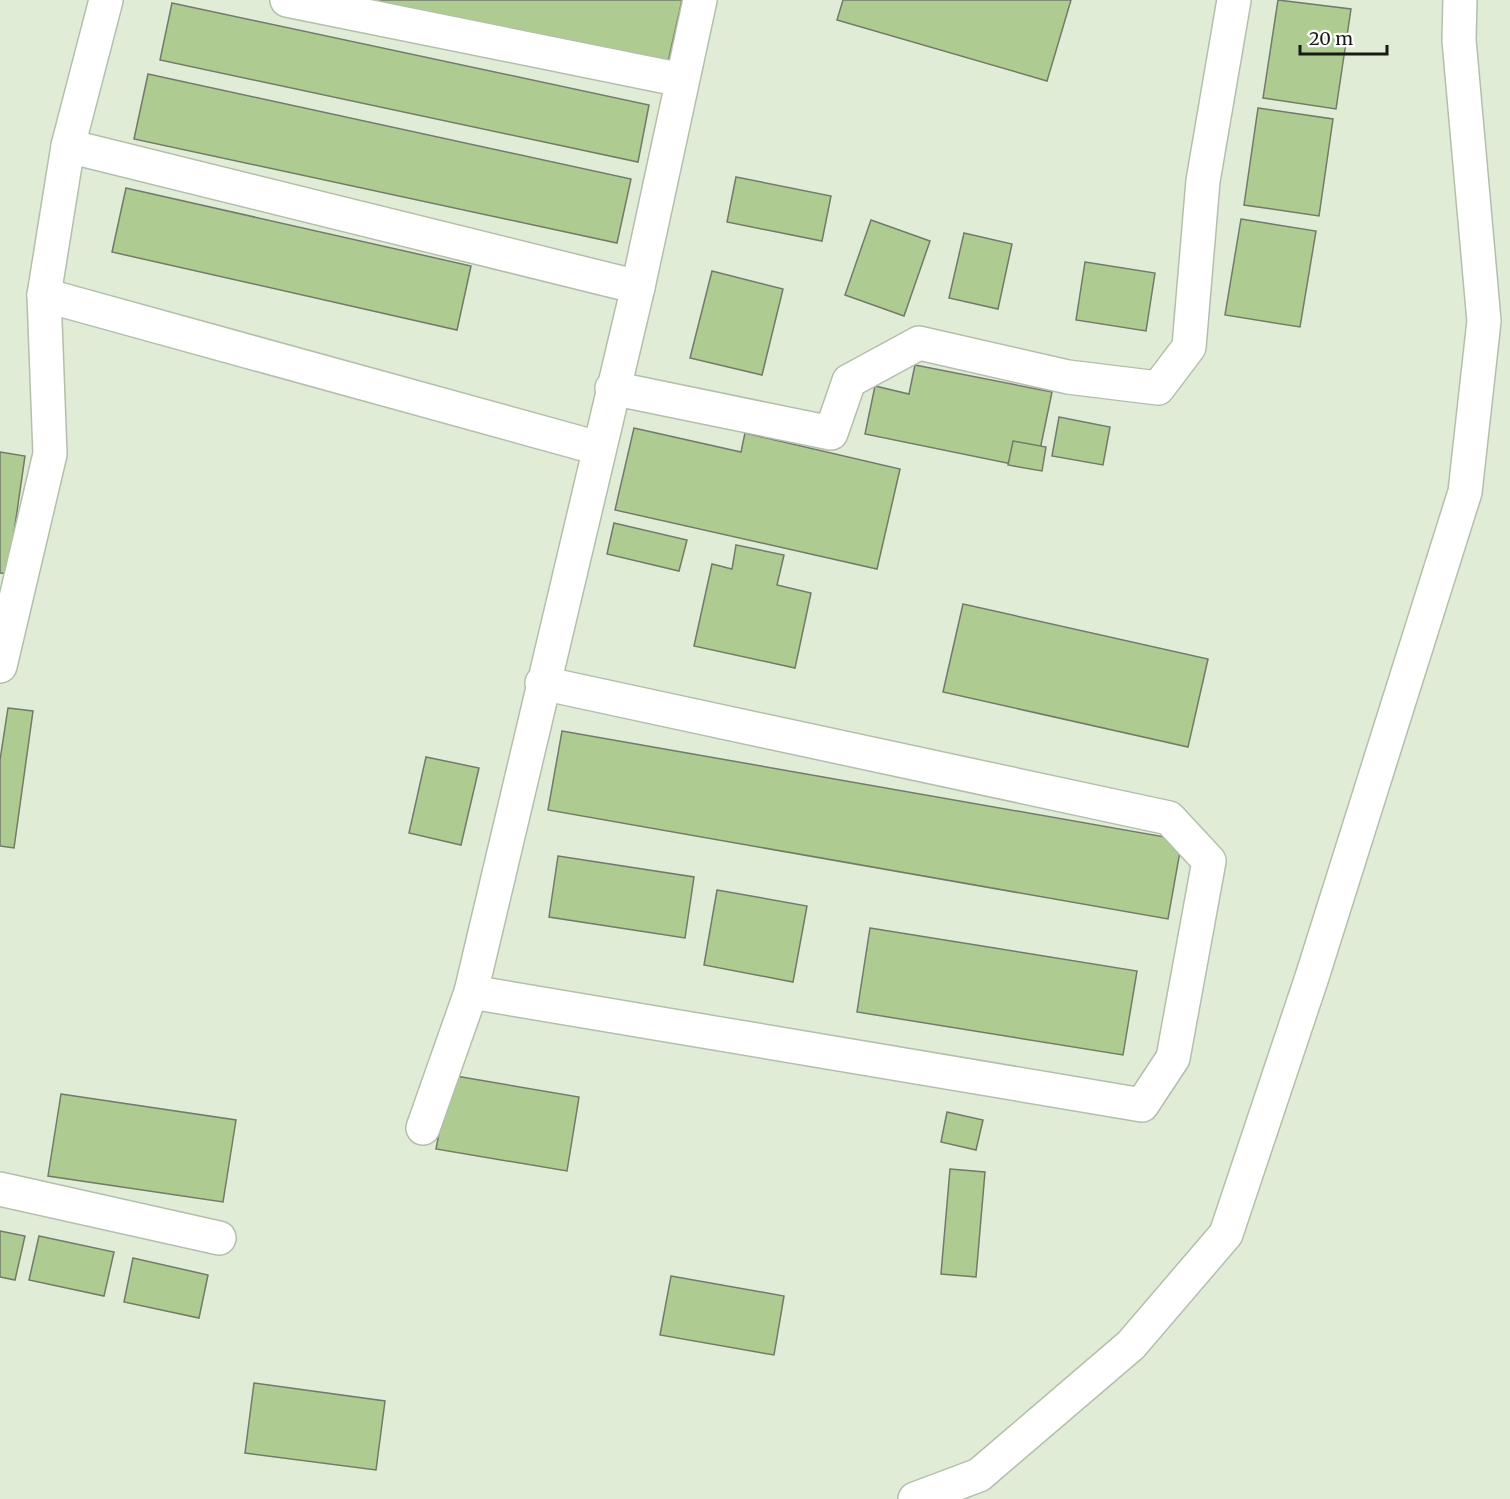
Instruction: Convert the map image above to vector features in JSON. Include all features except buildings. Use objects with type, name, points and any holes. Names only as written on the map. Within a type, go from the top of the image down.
[{"type":"street","points":[[0,666],[50,454],[44,295],[69,146],[106,0]]},
{"type":"street","points":[[287,0],[682,80]]},
{"type":"street","points":[[423,1128],[471,992],[542,683],[638,287],[700,0]]},
{"type":"street","points":[[612,388],[831,434],[849,381],[919,344],[1068,377],[1158,388],[1189,347],[1203,181],[1234,0]]},
{"type":"street","points":[[915,1499],[979,1475],[1131,1345],[1226,1234],[1312,977],[1465,492],[1484,321],[1458,40],[1460,0]]},
{"type":"street","points":[[69,146],[638,287]]},
{"type":"street","points":[[44,295],[598,448]]},
{"type":"street","points":[[471,992],[1142,1105],[1173,1058],[1209,861],[1169,818],[542,683]]},
{"type":"street","points":[[2,1182],[219,1238]]}]
